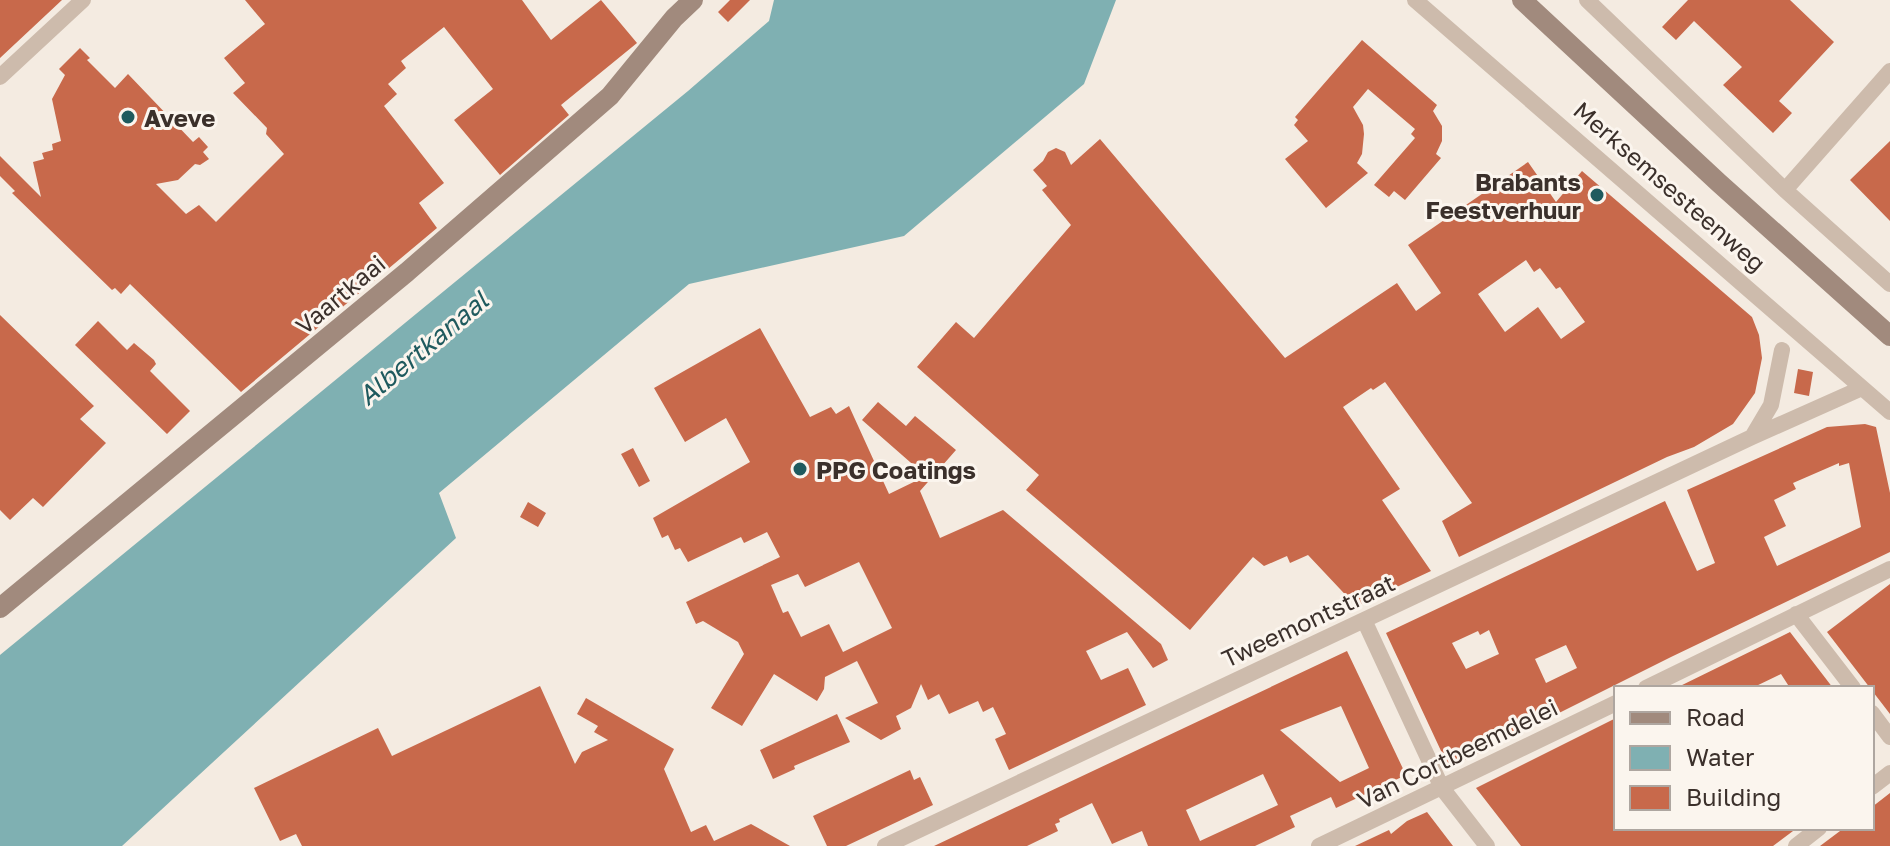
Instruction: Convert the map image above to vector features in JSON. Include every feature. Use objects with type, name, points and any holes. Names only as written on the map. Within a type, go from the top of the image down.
[{"type":"street","points":[[0,77],[83,0]]},
{"type":"street","name":"Vaartkaai","points":[[0,608],[407,272],[610,96],[693,0]]},
{"type":"street","name":"Merksemsesteenweg","points":[[1415,0],[1890,412]]},
{"type":"street","name":"Merksemsesteenweg","points":[[1522,0],[1890,336]]},
{"type":"street","points":[[1587,0],[1785,190],[1890,284]]},
{"type":"street","points":[[1785,190],[1890,71]]},
{"type":"street","points":[[1752,437],[1771,405],[1782,350]]},
{"type":"street","name":"Tweemontstraat","points":[[885,846],[1862,388]]},
{"type":"street","points":[[1650,686],[1890,569]]},
{"type":"street","points":[[1796,614],[1851,686]]},
{"type":"street","points":[[1364,620],[1442,788],[1487,846]]},
{"type":"street","name":"Van Cortbeemdelei","points":[[1319,846],[1614,704]]},
{"type":"street","points":[[1874,716],[1890,737]]},
{"type":"street","points":[[1874,785],[1890,773]]},
{"type":"street","points":[[1796,846],[1816,830]]},
{"type":"water","name":"Albertkanaal","points":[[774,0],[1116,0],[1084,84],[904,236],[689,284],[439,493],[456,538],[122,846],[0,846],[0,655],[688,91],[769,21]]},
{"type":"building","points":[[0,0],[62,0],[0,58]]},
{"type":"building","points":[[245,0],[522,0],[551,40],[601,0],[637,43],[561,105],[569,115],[500,175],[454,120],[493,89],[444,27],[401,61],[406,68],[388,84],[397,94],[384,106],[444,183],[419,203],[437,228],[241,392],[130,284],[121,294],[115,288],[112,290],[12,193],[15,191],[0,176],[0,156],[41,197],[33,162],[44,159],[42,153],[53,150],[52,144],[61,141],[52,99],[65,75],[59,69],[80,48],[90,58],[87,60],[115,88],[128,74],[193,142],[199,137],[208,147],[203,152],[209,159],[200,165],[195,164],[178,180],[156,184],[186,214],[199,205],[216,222],[284,154],[266,134],[267,128],[233,93],[245,83],[224,58],[265,24]]},
{"type":"building","points":[[730,0],[750,0],[728,22],[718,12]]},
{"type":"building","points":[[1688,0],[1790,0],[1834,42],[1779,101],[1792,113],[1773,133],[1723,85],[1742,67],[1694,21],[1676,40],[1662,27]]},
{"type":"building","points":[[1362,40],[1437,105],[1433,111],[1442,126],[1442,141],[1436,154],[1441,158],[1405,200],[1394,191],[1389,197],[1374,185],[1415,138],[1411,134],[1415,129],[1368,89],[1353,107],[1363,125],[1364,134],[1362,154],[1357,163],[1368,173],[1326,208],[1285,159],[1308,141],[1294,125],[1298,120],[1295,117]]},
{"type":"building","points":[[1100,139],[1285,358],[1397,283],[1416,311],[1441,293],[1408,245],[1528,162],[1556,202],[1582,171],[1752,317],[1759,335],[1762,358],[1755,393],[1733,424],[1694,447],[1459,557],[1442,521],[1472,503],[1385,382],[1343,407],[1400,489],[1382,500],[1431,571],[1356,606],[1308,555],[1290,563],[1287,556],[1264,566],[1253,557],[1190,630],[1026,490],[1039,475],[917,367],[956,322],[974,338],[1071,225],[1042,190],[1047,186],[1033,170],[1048,152],[1056,148],[1065,152],[1071,165]],"holes":[[[1526,260],[1534,272],[1540,268],[1556,289],[1560,287],[1585,322],[1561,339],[1538,307],[1505,332],[1478,294]]]},
{"type":"building","points":[[1890,141],[1890,221],[1850,180]]},
{"type":"building","points":[[0,315],[94,406],[80,419],[106,443],[43,507],[33,498],[10,520],[0,510]]},
{"type":"building","points":[[98,321],[127,350],[134,343],[154,360],[156,364],[150,371],[190,411],[167,434],[75,345]]},
{"type":"building","points":[[760,328],[810,417],[831,407],[836,414],[849,406],[889,494],[926,476],[862,420],[878,402],[906,426],[915,416],[956,450],[920,491],[940,538],[1003,510],[1161,644],[1168,660],[1153,668],[1127,632],[1086,651],[1101,680],[1128,668],[1146,705],[1009,770],[995,739],[1006,734],[993,707],[983,712],[978,701],[949,714],[939,694],[928,700],[921,684],[911,708],[896,716],[901,729],[881,740],[845,718],[878,703],[857,661],[825,677],[824,689],[817,701],[774,674],[742,726],[711,708],[744,654],[738,642],[703,621],[696,624],[686,602],[780,557],[767,532],[744,543],[741,537],[688,562],[680,548],[675,550],[668,535],[662,538],[653,518],[750,462],[726,418],[685,442],[654,388]],"holes":[[[859,562],[892,628],[843,652],[829,624],[801,637],[788,611],[783,613],[771,585],[798,574],[805,587]]]},
{"type":"building","points":[[1798,369],[1813,372],[1809,396],[1794,393]]},
{"type":"building","points":[[1865,424],[1876,427],[1890,493],[1890,552],[1449,768],[1386,633],[1665,501],[1697,571],[1715,563],[1687,490],[1827,427]],"holes":[[[1839,463],[1839,466],[1849,463],[1861,527],[1777,566],[1764,537],[1786,526],[1774,500],[1796,489],[1793,483]],[[1489,630],[1499,654],[1466,669],[1452,643],[1478,631],[1480,635]],[[1566,645],[1577,668],[1546,683],[1535,659]]]},
{"type":"building","points":[[633,448],[650,481],[639,487],[621,454]]},
{"type":"building","points":[[528,502],[546,513],[538,527],[520,517]]},
{"type":"building","points":[[1890,584],[1890,714],[1874,693],[1874,686],[1868,686],[1827,632]]},
{"type":"building","points":[[1790,632],[1831,686],[1789,686],[1781,674],[1756,686],[1680,686]]},
{"type":"building","points":[[1347,651],[1406,775],[1336,808],[1331,797],[1290,816],[1295,827],[1255,846],[1148,846],[1142,831],[1112,844],[1092,803],[1059,819],[1060,822],[1055,824],[1058,831],[1027,846],[934,846]],"holes":[[[1341,706],[1369,768],[1340,782],[1280,730]],[[1263,774],[1278,805],[1200,841],[1186,810]]]},
{"type":"building","points":[[540,686],[575,764],[582,752],[608,740],[594,732],[598,726],[577,714],[586,698],[674,749],[664,769],[691,832],[706,825],[714,841],[751,824],[790,846],[302,846],[296,834],[280,841],[254,788],[378,728],[392,756]]},
{"type":"building","points":[[837,714],[850,742],[794,766],[795,769],[773,779],[760,750]]},
{"type":"building","points":[[1614,719],[1614,830],[1794,830],[1773,846],[1521,846],[1476,788]]},
{"type":"building","points":[[910,770],[914,780],[920,777],[933,805],[846,846],[827,846],[813,816]]},
{"type":"building","points":[[1890,793],[1890,846],[1820,846],[1841,830],[1874,830],[1874,805]]},
{"type":"building","points":[[1427,812],[1453,846],[1355,846],[1389,830],[1391,834],[1407,821]]},
{"type":"place","name":"Aveve","points":[[128,117]]},
{"type":"place","name":"Brabants Feestverhuur","points":[[1597,195]]},
{"type":"place","name":"PPG Coatings","points":[[800,469]]}]
